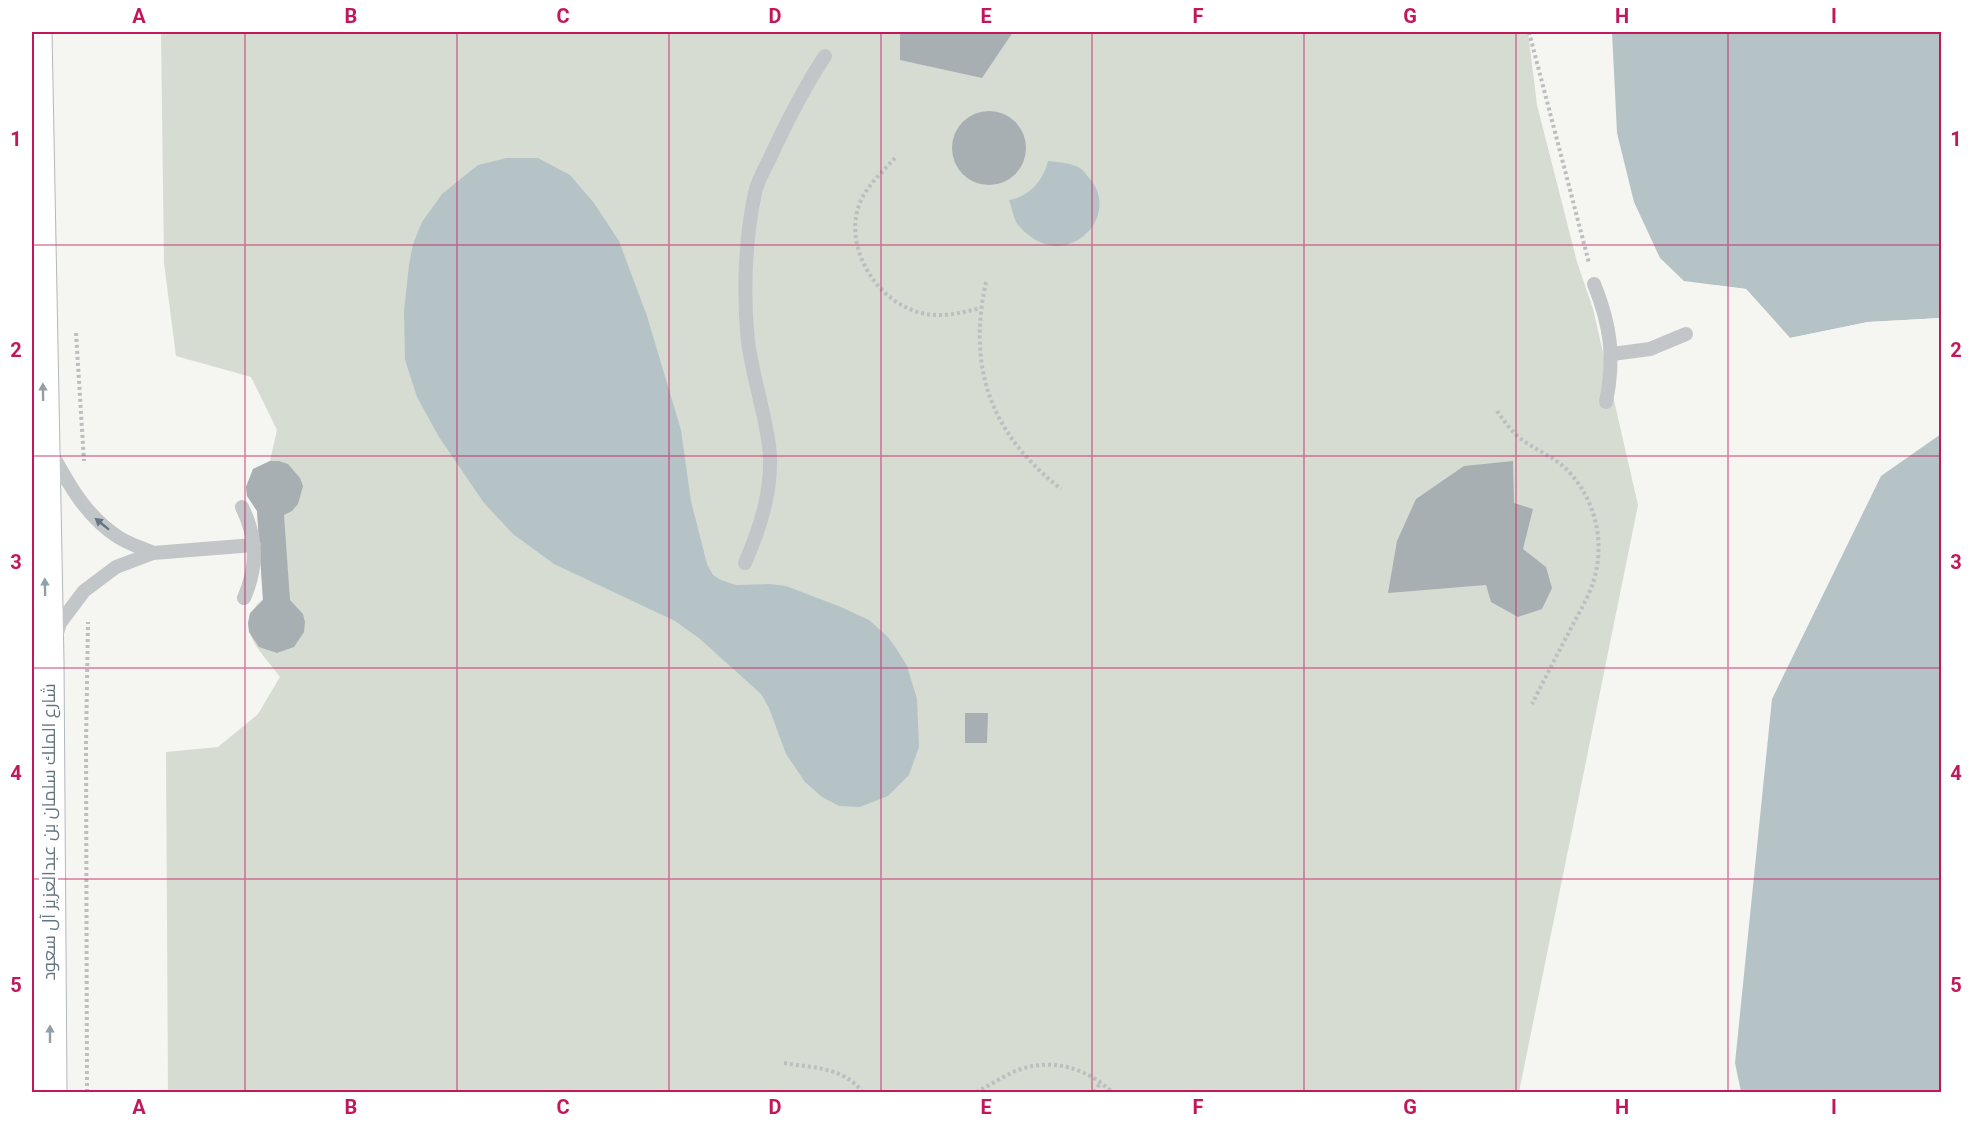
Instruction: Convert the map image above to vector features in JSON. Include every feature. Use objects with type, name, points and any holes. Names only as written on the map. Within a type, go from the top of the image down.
[{"type":"main road","name":"شارع الملك سلمان بن عبدالعزيز آل سعود","points":[[35,32],[44,437],[50,1092]]},
{"type":"lane","points":[[745,563],[757,536],[765,506],[769,476],[769,446],[748,343],[746,305],[746,268],[755,191],[792,110],[825,56]]},
{"type":"lane","points":[[1594,284],[1604,307],[1612,354],[1611,379],[1606,402]]},
{"type":"lane","points":[[1612,354],[1650,349],[1686,334]]},
{"type":"lane","points":[[44,437],[68,484],[90,514],[119,538],[153,553]]},
{"type":"lane","points":[[242,507],[248,520],[254,545],[251,582],[244,598]]},
{"type":"lane","points":[[47,661],[60,623],[84,591],[116,567],[153,553],[254,545]]},
{"type":"path","points":[[1529,32],[1594,284]]},
{"type":"path","points":[[895,158],[865,194],[857,217],[856,235],[866,270],[889,297],[904,307],[921,313],[957,314],[980,308]]},
{"type":"path","points":[[986,282],[980,308],[978,333],[980,359],[995,410],[1007,433],[1022,454],[1040,473],[1061,489]]},
{"type":"path","points":[[1497,411],[1507,426],[1520,438],[1545,452],[1570,472],[1592,508],[1597,529],[1598,561],[1590,592],[1532,704]]},
{"type":"path","points":[[784,1063],[836,1072],[847,1077],[862,1092]]},
{"type":"path","points":[[976,1092],[1019,1070],[1036,1065],[1070,1067],[1101,1082],[1112,1092]]},
{"type":"path","points":[[1094,1092],[1101,1082]]},
{"type":"shaded area","points":[[161,32],[1528,32],[1537,105],[1577,262],[1593,309],[1638,505],[1519,1092],[168,1092],[166,752],[218,747],[258,714],[280,677],[258,649],[249,629],[249,619],[263,599],[257,511],[247,496],[246,487],[253,469],[270,461],[277,430],[251,377],[176,356],[164,263]]},
{"type":"shaded area","points":[[1612,32],[1941,32],[1941,318],[1868,322],[1790,338],[1746,289],[1684,281],[1660,258],[1634,202],[1617,133]]},
{"type":"shaded area","points":[[506,158],[538,158],[570,175],[594,203],[619,241],[647,316],[681,430],[691,501],[707,564],[713,575],[736,585],[786,586],[869,620],[888,637],[907,666],[917,699],[919,747],[909,775],[888,796],[860,807],[839,806],[822,797],[805,782],[786,754],[769,708],[761,694],[700,639],[675,621],[554,564],[513,534],[484,503],[439,437],[417,397],[405,360],[404,311],[413,244],[422,222],[442,194],[478,165]]},
{"type":"shaded area","points":[[1048,161],[1080,168],[1098,193],[1099,209],[1094,224],[1084,236],[1070,244],[1054,246],[1036,240],[1017,224],[1009,200],[1023,195],[1039,181]]},
{"type":"shaded area","points":[[1941,434],[1941,1092],[1741,1092],[1735,1063],[1772,699],[1881,476]]},
{"type":"pier","points":[[1715,285],[1746,289],[1790,338],[1868,322],[1941,318],[1942,321],[1868,325],[1789,341],[1744,292],[1714,288]]},
{"type":"building","points":[[900,32],[1013,32],[982,78],[900,60]]},
{"type":"building","points":[[982,111],[996,111],[1010,117],[1020,127],[1026,141],[1026,155],[1020,169],[1010,179],[996,185],[982,185],[968,179],[958,169],[952,155],[952,141],[958,127],[968,117]]},
{"type":"building","points":[[270,461],[288,464],[300,478],[303,486],[298,504],[284,515],[290,600],[303,614],[304,632],[294,647],[277,653],[259,647],[249,632],[248,623],[250,613],[263,600],[257,511],[247,496],[246,487],[253,469]]},
{"type":"building","points":[[1513,461],[1514,503],[1533,509],[1523,549],[1546,567],[1552,588],[1542,609],[1518,617],[1491,602],[1486,585],[1388,593],[1397,541],[1416,499],[1464,466]]},
{"type":"building","points":[[965,713],[988,713],[987,743],[965,743]]}]
